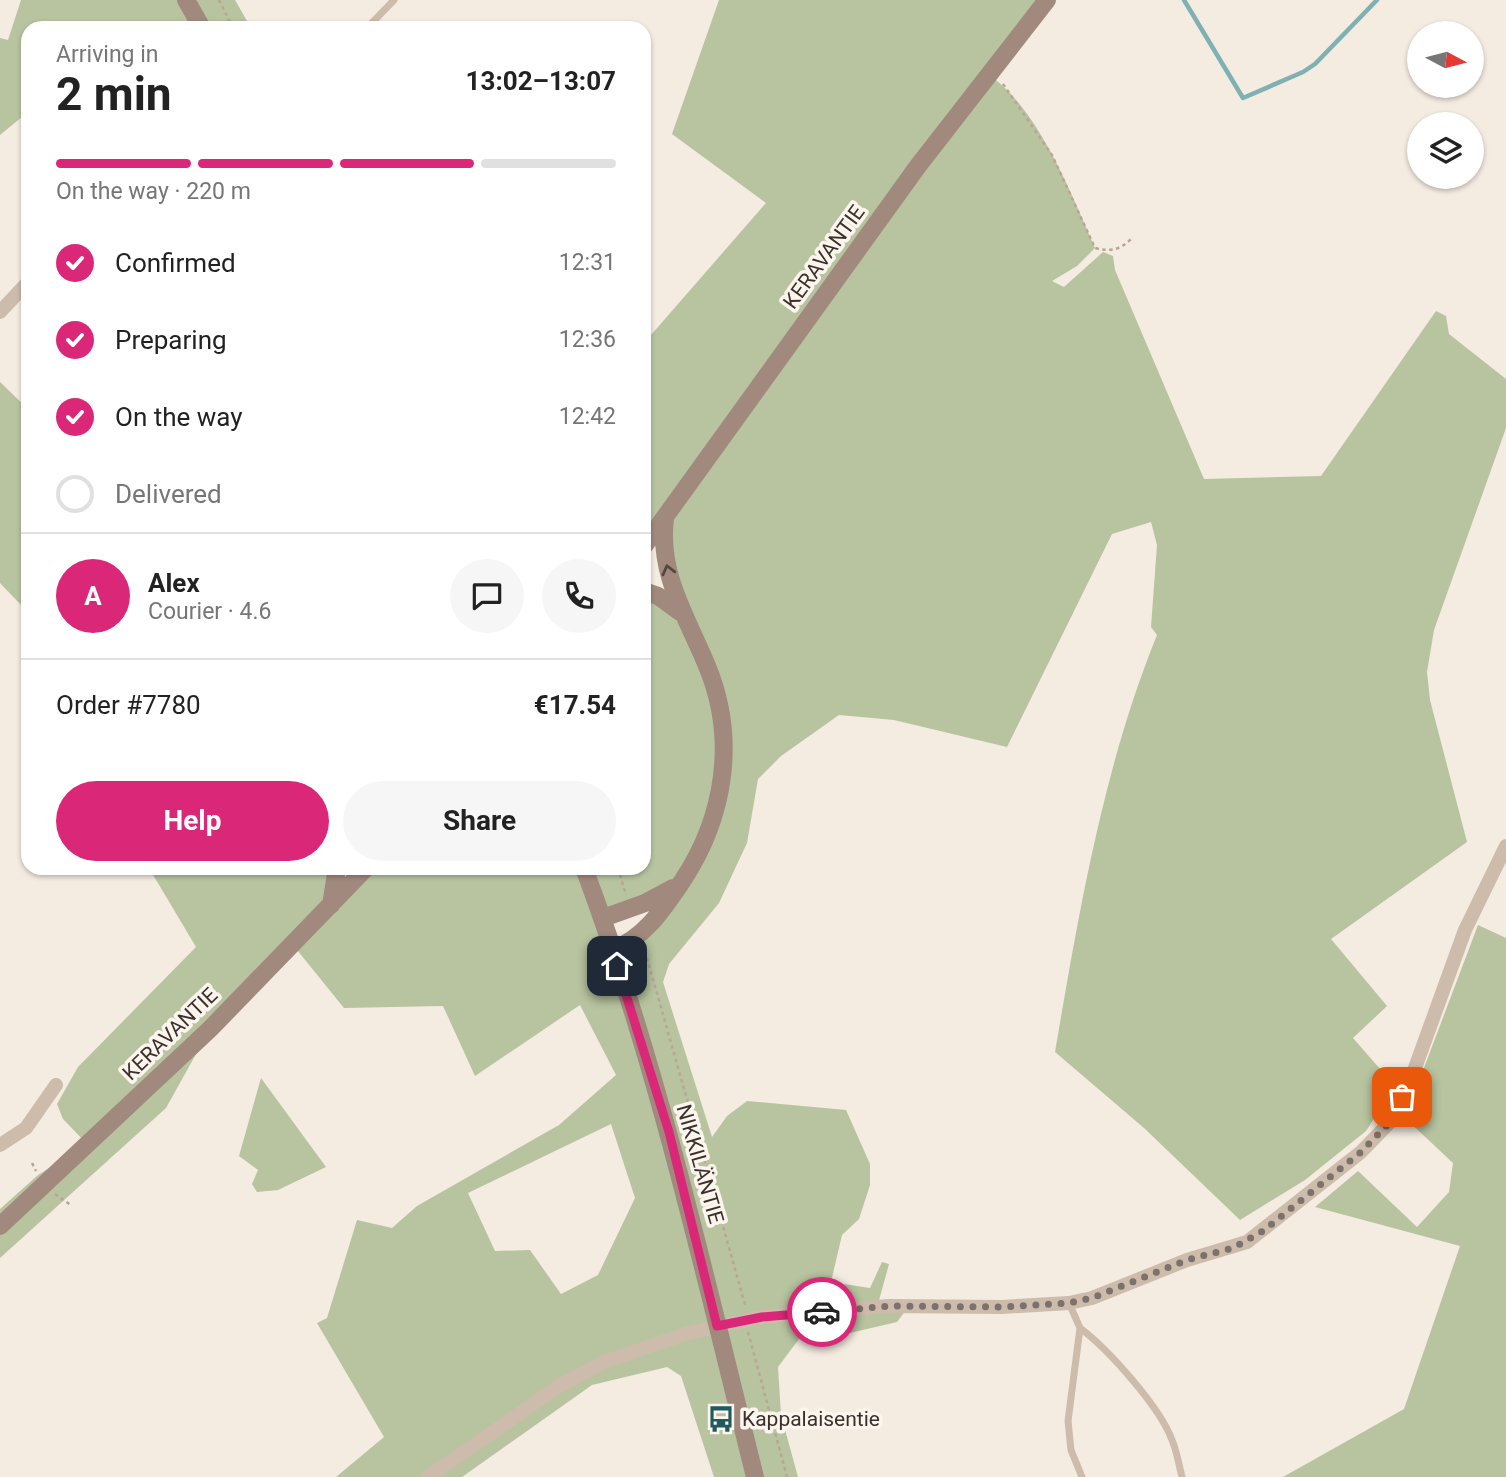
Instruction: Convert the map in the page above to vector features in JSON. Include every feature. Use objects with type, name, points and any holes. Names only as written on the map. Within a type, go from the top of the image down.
[{"type":"main road","points":[[186,0],[198,21]]},
{"type":"main road","name":"KERAVANTIE","points":[[651,537],[918,166],[1047,0]]},
{"type":"main road","points":[[612,950],[640,936],[680,883],[707,837],[717,810],[724,749],[716,696],[708,669],[676,600],[663,550],[665,519]]},
{"type":"main road","points":[[651,594],[673,605],[685,617]]},
{"type":"main road","points":[[331,905],[336,875]]},
{"type":"main road","name":"KERAVANTIE","points":[[0,1226],[210,1029],[359,875]]},
{"type":"main road","name":"NIKKILÄNTIE","points":[[587,875],[603,918],[672,1144],[755,1477]]},
{"type":"main road","points":[[603,918],[652,900],[680,883]]},
{"type":"street","points":[[0,312],[21,290]]},
{"type":"street","points":[[428,1477],[559,1386],[604,1362],[653,1344],[762,1317],[889,1306],[1001,1307],[1069,1303],[1092,1298],[1187,1260],[1247,1242],[1380,1136],[1402,1097],[1452,960],[1505,850]]},
{"type":"street","points":[[0,1145],[26,1128],[56,1085]]},
{"type":"lane","points":[[374,21],[394,0]]},
{"type":"lane","points":[[1069,1303],[1080,1328],[1106,1349],[1172,1438],[1182,1477]]},
{"type":"lane","points":[[1080,1328],[1068,1421],[1071,1450],[1082,1477]]},
{"type":"path","points":[[219,0],[230,21]]},
{"type":"path","points":[[988,74],[1006,86],[1052,155],[1095,248],[1106,251],[1124,247],[1131,239]]},
{"type":"path","points":[[620,875],[627,896]]},
{"type":"path","points":[[643,946],[745,1305]]},
{"type":"path","points":[[748,1333],[787,1477]]},
{"type":"green space","points":[[21,0],[235,0],[247,21],[21,21],[21,118],[0,135],[0,38],[8,40]]},
{"type":"green space","points":[[719,0],[1047,0],[988,74],[1006,89],[1038,129],[1064,178],[1095,248],[1077,266],[1052,281],[1064,287],[1103,252],[1113,256],[1115,270],[1204,479],[1321,476],[1436,311],[1446,316],[1449,334],[1506,379],[1506,428],[1434,630],[1427,672],[1430,700],[1467,842],[1331,939],[1387,1006],[1353,1038],[1395,1086],[1366,1131],[1305,1180],[1240,1220],[1144,1128],[1055,1052],[1073,946],[1107,788],[1138,685],[1157,635],[1151,627],[1157,545],[1151,522],[1112,534],[1007,747],[894,720],[839,715],[781,756],[758,779],[747,843],[719,903],[669,964],[663,982],[712,1137],[727,1116],[747,1101],[846,1110],[870,1164],[870,1185],[859,1219],[842,1235],[831,1282],[870,1288],[882,1262],[889,1264],[878,1304],[909,1306],[897,1322],[841,1335],[799,1339],[778,1367],[781,1415],[798,1477],[714,1477],[681,1376],[667,1367],[592,1385],[462,1477],[336,1477],[384,1437],[317,1323],[327,1318],[357,1220],[392,1228],[417,1206],[559,1125],[616,1075],[580,1005],[475,1076],[443,1006],[344,1008],[293,945],[210,1029],[166,1108],[0,1258],[0,1209],[38,1175],[87,1144],[63,1119],[57,1104],[78,1067],[196,947],[153,875],[336,875],[332,903],[359,875],[651,875],[651,594],[673,605],[665,520],[651,537],[651,335],[766,203],[672,134]],"holes":[[[680,885],[612,949],[603,918]],[[611,1124],[635,1198],[598,1275],[561,1294],[530,1250],[495,1251],[468,1193]]]},
{"type":"green space","points":[[0,382],[21,402],[21,605],[0,583]]},
{"type":"green space","points":[[1478,925],[1506,938],[1506,1477],[1283,1477],[1404,1409],[1460,1246],[1315,1207],[1358,1171],[1417,1227],[1449,1192],[1453,1163],[1405,1118]]},
{"type":"green space","points":[[261,1078],[326,1167],[278,1190],[257,1192],[252,1184],[258,1170],[239,1156]]},
{"type":"waterway","points":[[1184,0],[1243,98],[1303,72],[1315,64],[1377,0]]},
{"type":"way so far","points":[[822,1312],[889,1306],[1001,1307],[1069,1303],[1092,1298],[1187,1260],[1233,1248],[1263,1231],[1380,1136],[1392,1120],[1402,1097]]},
{"type":"place","name":"Kappalaisentie","points":[[721,1419]]},
{"type":"route","points":[[617,966],[669,1132],[717,1326],[762,1317],[822,1312]]}]
